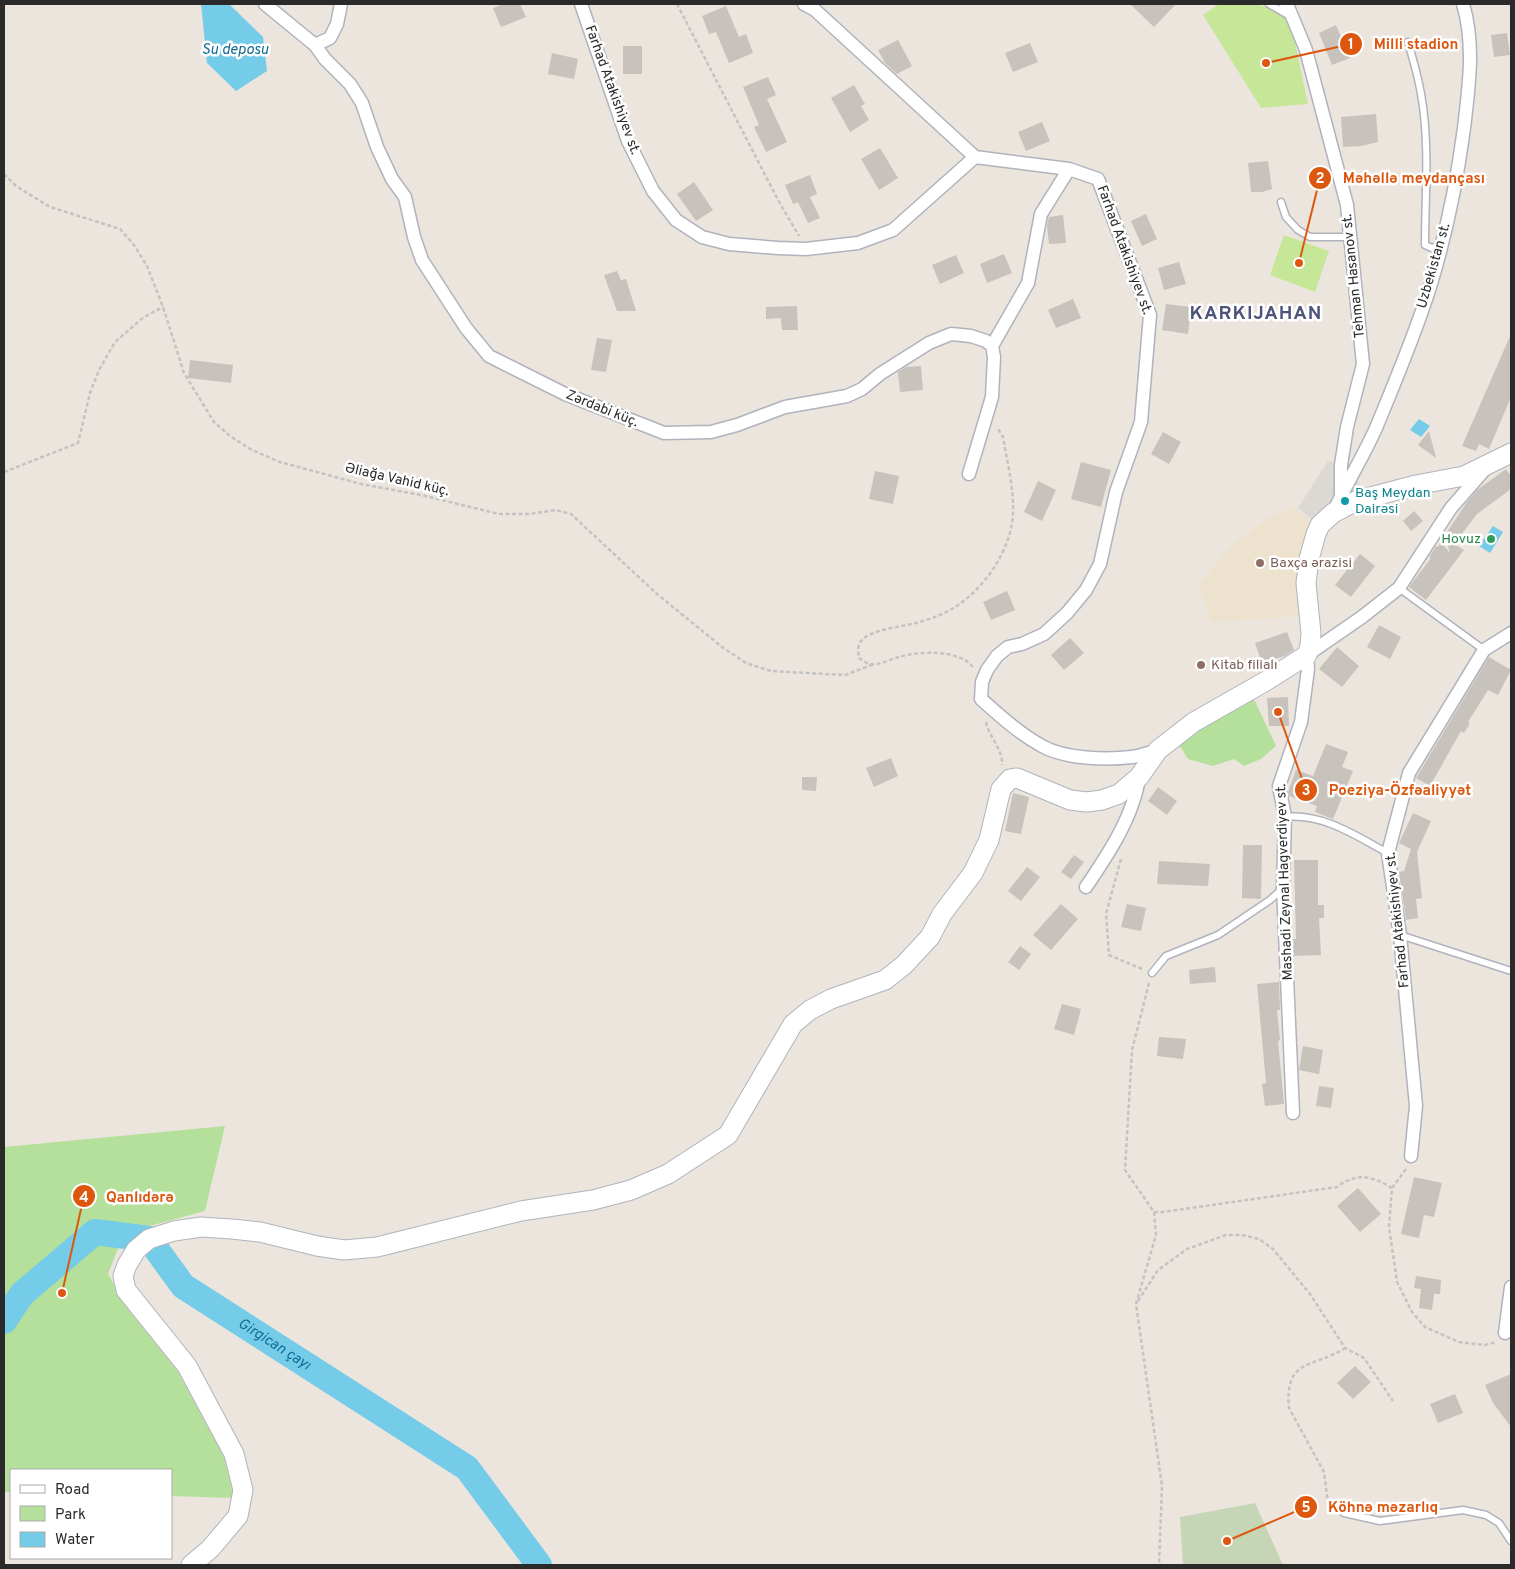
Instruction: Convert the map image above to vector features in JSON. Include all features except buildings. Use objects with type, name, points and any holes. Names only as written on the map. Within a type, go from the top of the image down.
[{"type":"street","name":"Zərdabi küç.","points":[[265,4],[315,45],[325,59],[350,84],[362,103],[377,147],[392,179],[405,197],[414,237],[422,260],[466,328],[489,356],[565,394],[664,433],[711,432],[737,425],[785,407],[848,396],[862,389],[880,374],[929,343],[951,334],[971,336],[986,341],[992,346]]},
{"type":"street","points":[[315,45],[330,38],[338,24],[341,4]]},
{"type":"street","name":"Farhad Atakishiyev st.","points":[[581,4],[628,141],[653,191],[676,220],[702,237],[728,244],[806,249],[858,243],[893,230],[975,157],[1069,169],[1098,178],[1150,315],[1141,422],[1116,492],[1100,564],[1086,590],[1067,613],[1044,634],[1022,644],[1008,647],[997,656],[987,670],[982,682],[981,699]]},
{"type":"street","points":[[804,4],[815,10],[975,157]]},
{"type":"street","name":"Tehman Hasanov st.","points":[[1285,4],[1306,50],[1347,205],[1363,364],[1340,464],[1341,494]]},
{"type":"street","name":"Uzbekistan st.","points":[[1333,513],[1375,429],[1416,329],[1441,245],[1458,168],[1470,70],[1468,20],[1463,4]]},
{"type":"street","points":[[969,474],[992,397],[994,357],[992,346],[1028,284],[1041,214],[1069,169]]},
{"type":"street","points":[[1307,655],[1311,633],[1306,582],[1309,559],[1320,525],[1333,513],[1356,500],[1416,485],[1464,476],[1511,453]]},
{"type":"street","points":[[191,1565],[210,1549],[238,1516],[243,1490],[234,1454],[186,1366],[126,1290],[123,1276],[136,1250],[149,1239],[174,1231],[201,1227],[260,1232],[344,1250],[376,1247],[522,1211],[594,1200],[631,1190],[668,1174],[728,1135],[793,1024],[810,1010],[831,999],[885,980],[904,965],[930,937],[942,914],[973,873],[989,840],[1001,789],[1010,778],[1017,778],[1070,800],[1095,801],[1119,794],[1139,777],[1158,750],[1195,721],[1266,681],[1307,655],[1362,617],[1399,588],[1451,508],[1491,462]]},
{"type":"street","name":"Farhad Atakishiyev st.","points":[[1411,1156],[1416,1106],[1400,935],[1388,853],[1408,773],[1484,650],[1511,633]]},
{"type":"street","name":"Mashadi Zeynal Hagverdiyev st.","points":[[1293,1113],[1283,888],[1285,817],[1279,786],[1301,722],[1308,669],[1307,655]]},
{"type":"street","points":[[981,699],[1013,726],[1043,746],[1066,754],[1099,758],[1133,757],[1158,750]]},
{"type":"street","points":[[1086,887],[1112,848],[1137,794],[1139,777]]},
{"type":"street","points":[[1504,1333],[1511,1287]]},
{"type":"lane","points":[[1269,4],[1293,19]]},
{"type":"lane","points":[[1408,42],[1420,87],[1424,124],[1426,160],[1425,245],[1432,248],[1441,245]]},
{"type":"lane","points":[[1281,202],[1286,217],[1298,230],[1310,237],[1350,237]]},
{"type":"lane","points":[[1399,588],[1484,650]]},
{"type":"lane","points":[[1285,817],[1300,815],[1326,822],[1388,853]]},
{"type":"lane","points":[[1152,973],[1166,956],[1218,935],[1270,900],[1283,888]]},
{"type":"lane","points":[[1400,935],[1511,971]]},
{"type":"lane","points":[[1344,1513],[1380,1522],[1463,1510],[1486,1515],[1499,1523],[1511,1541]]},
{"type":"path","points":[[677,4],[778,200],[806,249]]},
{"type":"path","name":"Əliağa Vahid küç.","points":[[4,174],[16,186],[50,207],[120,229],[134,245],[147,266],[163,306],[184,373],[214,422],[230,436],[252,450],[280,462],[361,484],[421,495],[499,514],[529,514],[556,510],[571,514],[657,594],[722,647],[746,663],[771,671],[845,675],[901,656],[932,652],[952,656],[970,663],[982,682]]},
{"type":"path","points":[[4,472],[78,443],[90,393],[99,370],[115,342],[144,317],[163,306]]},
{"type":"path","points":[[874,664],[859,658],[858,649],[862,640],[872,634],[934,618],[955,607],[971,595],[984,581],[1006,544],[1013,512],[1011,489],[1004,437],[988,410]]},
{"type":"path","points":[[981,699],[988,730],[1003,760],[1001,789]]},
{"type":"path","points":[[1122,854],[1106,914],[1109,955],[1152,973],[1132,1050],[1125,1170],[1154,1212],[1156,1235],[1136,1304],[1162,1486],[1159,1565]]},
{"type":"path","points":[[1411,1156],[1404,1172],[1392,1188],[1389,1227],[1397,1282],[1412,1312],[1426,1327],[1458,1342],[1485,1345],[1496,1342],[1504,1333]]},
{"type":"path","points":[[1154,1212],[1337,1187],[1348,1179],[1361,1177],[1381,1181],[1392,1188]]},
{"type":"path","points":[[1136,1304],[1158,1270],[1187,1248],[1226,1235],[1242,1235],[1259,1239],[1273,1249],[1310,1294],[1346,1348],[1364,1358],[1392,1401]]},
{"type":"path","points":[[1344,1513],[1336,1509],[1327,1496],[1324,1472],[1289,1408],[1288,1398],[1293,1374],[1300,1367],[1346,1348]]},
{"type":"shaded area","name":"Baş Meydan Dairəsi","points":[[1328,461],[1350,466],[1362,490],[1373,505],[1330,526],[1316,523],[1298,508]]},
{"type":"shaded area","name":"Baxça ərazisi","points":[[1294,508],[1315,524],[1302,616],[1211,622],[1199,585],[1231,545],[1273,515]]},
{"type":"green space","points":[[1219,4],[1249,4],[1267,7],[1275,10],[1291,23],[1308,104],[1261,108],[1203,15]]},
{"type":"green space","points":[[1284,235],[1329,251],[1315,292],[1270,275]]},
{"type":"green space","points":[[1253,697],[1276,746],[1261,759],[1244,766],[1234,759],[1213,766],[1188,759],[1178,743],[1200,725],[1213,723]]},
{"type":"green space","points":[[225,1126],[205,1211],[124,1233],[108,1274],[131,1313],[177,1370],[224,1457],[234,1498],[172,1496],[172,1469],[10,1469],[10,1492],[4,1492],[4,1147]]},
{"type":"green space","points":[[1255,1503],[1283,1565],[1183,1565],[1180,1517]]},
{"type":"water","name":"Su deposu","points":[[201,4],[229,4],[263,37],[267,71],[236,91],[207,63]]},
{"type":"water","points":[[1419,419],[1430,426],[1421,437],[1410,430]]},
{"type":"water","name":"Hovuz","points":[[1493,526],[1503,532],[1490,553],[1479,546]]},
{"type":"waterway","name":"Girgican çayı","points":[[4,1321],[22,1294],[95,1232],[149,1239],[183,1286],[467,1468],[539,1565]]},
{"type":"place","name":"Milli stadion","points":[[1266,63]]},
{"type":"place","name":"Məhəllə meydançası","points":[[1299,263]]},
{"type":"place","name":"Baş Meydan Dairəsi","points":[[1345,501]]},
{"type":"place","name":"Hovuz","points":[[1491,539]]},
{"type":"place","name":"Baxça ərazisi","points":[[1260,563]]},
{"type":"place","name":"Kitab filialı","points":[[1201,665]]},
{"type":"place","name":"Poeziya-Özfəaliyyət","points":[[1278,712]]},
{"type":"place","name":"Qanlıdərə","points":[[62,1293]]},
{"type":"place","name":"Köhnə məzarlıq","points":[[1227,1541]]},
{"type":"district","name":"KARKIJAHAN","points":[[1256,314]]}]
